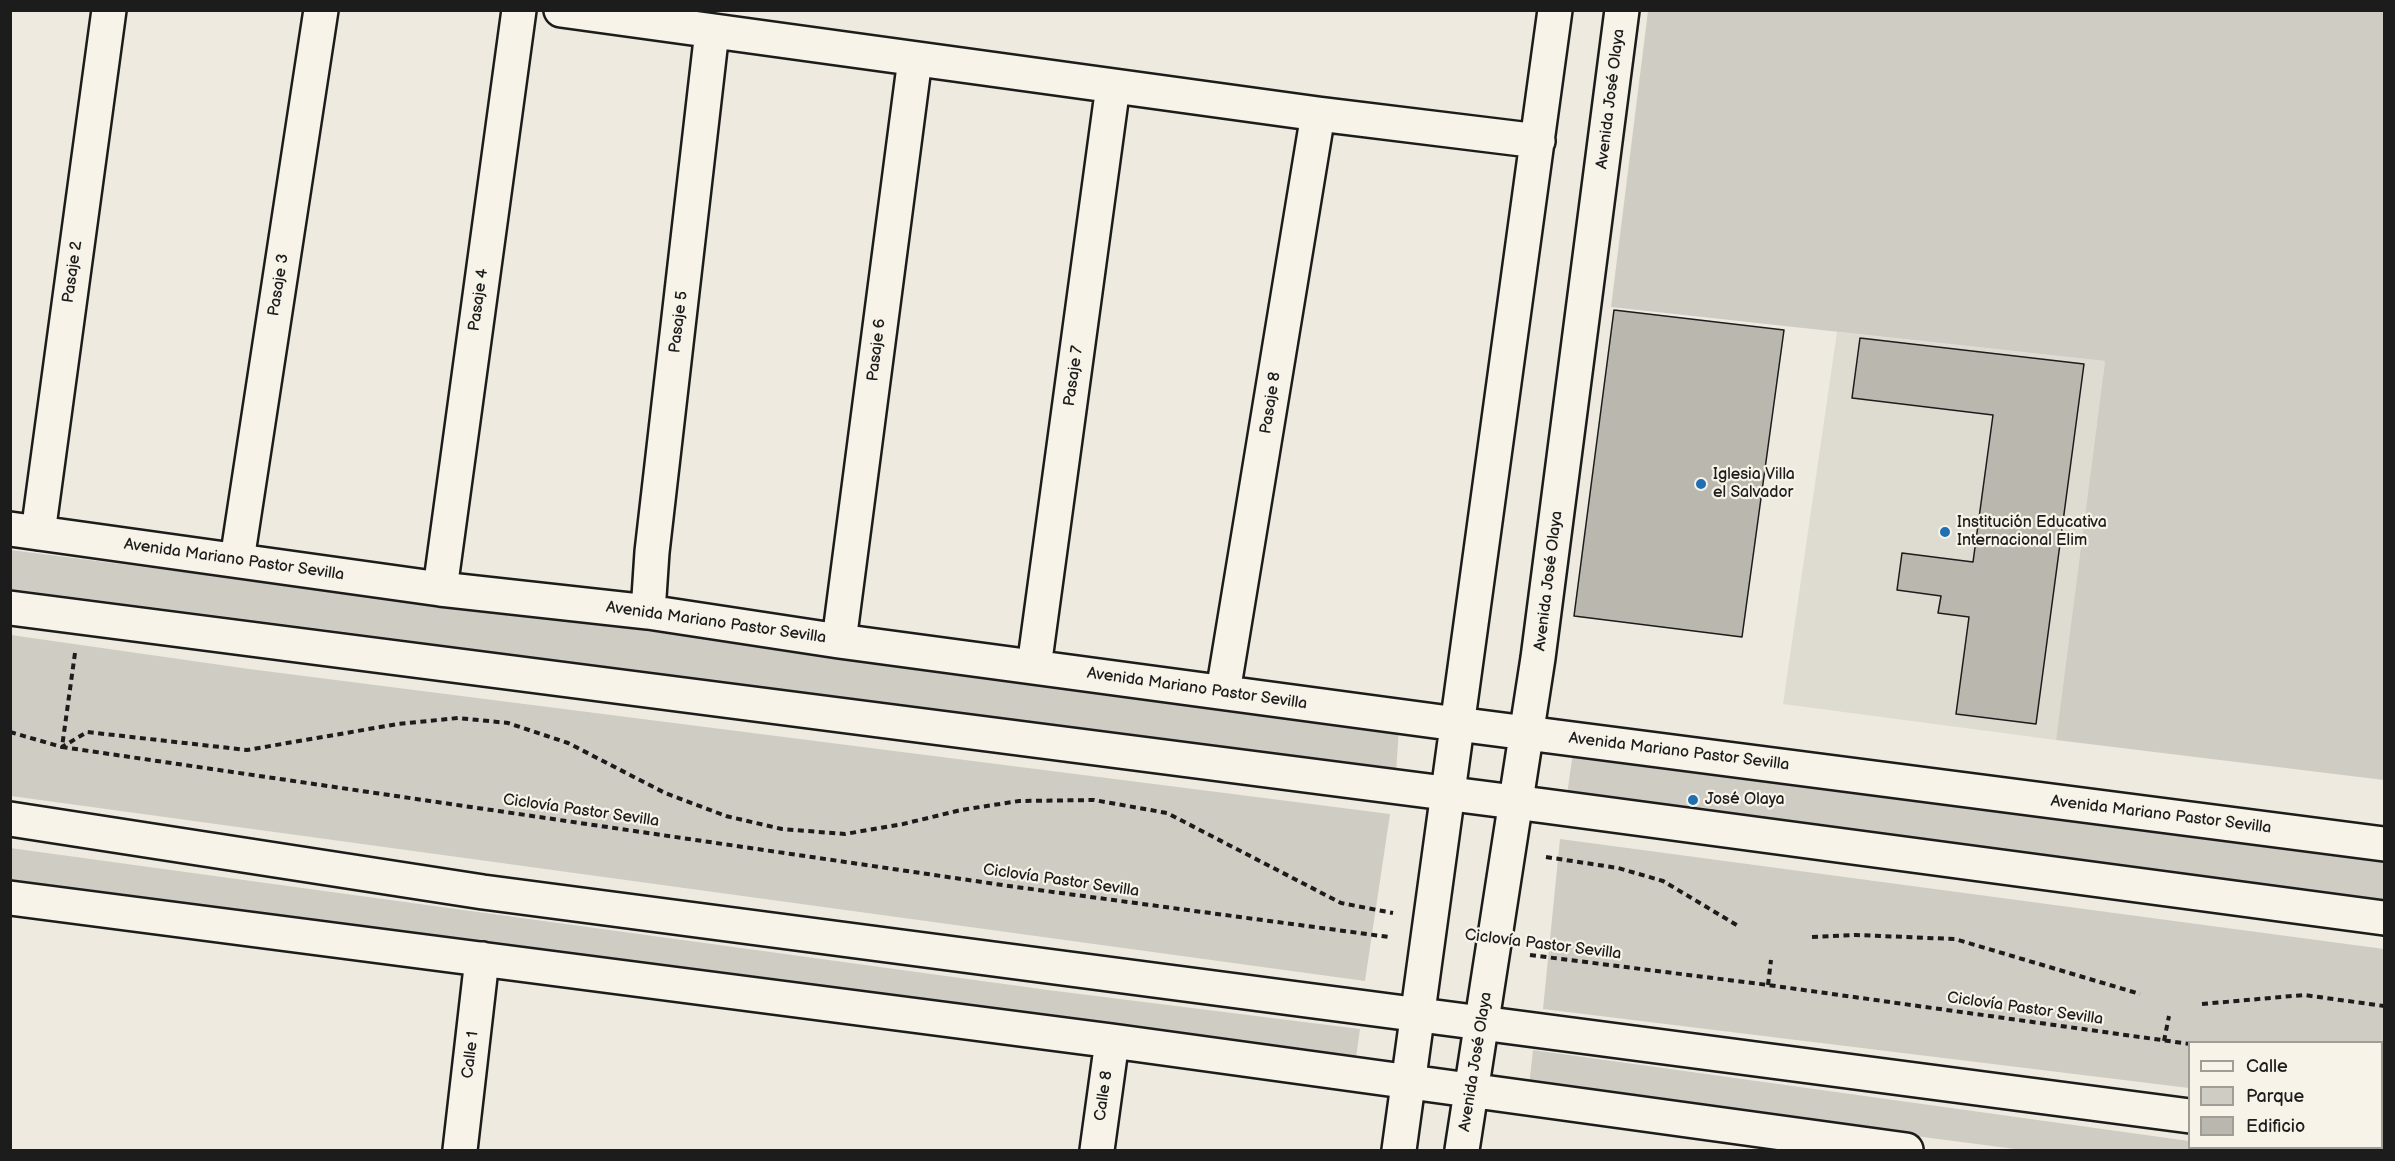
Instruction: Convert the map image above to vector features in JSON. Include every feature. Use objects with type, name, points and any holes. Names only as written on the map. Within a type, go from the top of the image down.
[{"type":"street","name":"Pasaje 2","points":[[24,531],[109,10]]},
{"type":"street","name":"Pasaje 3","points":[[237,560],[321,10]]},
{"type":"street","name":"Pasaje 4","points":[[440,589],[519,10]]},
{"type":"street","points":[[561,10],[1318,114],[1539,141]]},
{"type":"street","points":[[1398,1150],[1539,141],[1555,10]]},
{"type":"street","name":"Avenida José Olaya","points":[[1462,1150],[1539,658],[1622,10]]},
{"type":"street","name":"Pasaje 5","points":[[648,612],[652,552],[712,31]]},
{"type":"street","name":"Pasaje 6","points":[[840,641],[915,59]]},
{"type":"street","name":"Pasaje 7","points":[[1034,667],[1113,86]]},
{"type":"street","name":"Pasaje 8","points":[[1223,692],[1318,114]]},
{"type":"street","name":"Avenida Mariano Pastor Sevilla","points":[[24,531],[440,589],[648,612],[840,641],[1457,724],[2385,844]]},
{"type":"street","points":[[10,608],[2385,918]]},
{"type":"street","points":[[10,819],[483,892],[2188,1116]]},
{"type":"street","points":[[10,898],[1408,1081],[1779,1142],[1906,1150]]},
{"type":"street","name":"Calle 1","points":[[460,1150],[482,959]]},
{"type":"street","name":"Calle 8","points":[[1097,1150],[1112,1041]]},
{"type":"path","points":[[62,747],[80,616]]},
{"type":"path","points":[[62,747],[87,732],[247,750],[408,723],[458,718],[508,723],[568,743],[665,793],[716,812],[782,829],[845,834],[903,825],[961,810],[1019,801],[1094,800],[1167,813],[1341,903],[1397,914]]},
{"type":"path","name":"Ciclovía Pastor Sevilla","points":[[10,732],[62,747],[1004,886],[1426,943]]},
{"type":"path","points":[[1539,855],[1618,868],[1663,880],[1740,927]]},
{"type":"path","points":[[1812,938],[1856,935],[1955,939],[2140,994]]},
{"type":"path","name":"Ciclovía Pastor Sevilla","points":[[1493,952],[1768,985],[2188,1044]]},
{"type":"path","points":[[1768,985],[1771,960]]},
{"type":"path","points":[[2202,1004],[2304,996],[2385,1006]]},
{"type":"path","points":[[2164,1041],[2169,1016]]},
{"type":"shaded area","name":"Institución Educativa Internacional Elim","points":[[1837,332],[2105,361],[2056,740],[1783,704]]},
{"type":"green space","points":[[1648,11],[2384,11],[2384,780],[2056,740],[2105,361],[1611,307]]},
{"type":"green space","points":[[11,550],[1399,727],[1396,774],[369,635],[11,589]]},
{"type":"green space","points":[[11,635],[249,669],[1390,814],[1365,981],[11,796]]},
{"type":"green space","points":[[1573,752],[2045,818],[2384,861],[2384,903],[1567,795]]},
{"type":"green space","points":[[1560,839],[2384,949],[2384,1112],[2383,1041],[2188,1041],[2188,1088],[1543,1009]]},
{"type":"green space","points":[[10,848],[1048,990],[1360,1029],[1355,1065],[11,885]]},
{"type":"green space","points":[[1533,1050],[2188,1141],[2188,1149],[2264,1150],[2023,1150],[1529,1086]]},
{"type":"building","name":"Iglesia Villa el Salvador","points":[[1614,310],[1784,330],[1742,637],[1574,616]]},
{"type":"building","points":[[1860,338],[2084,364],[2036,724],[1956,714],[1969,617],[1938,613],[1941,596],[1897,590],[1902,553],[1973,562],[1993,415],[1852,398]]},
{"type":"place","name":"Iglesia Villa el Salvador","points":[[1701,484]]},
{"type":"place","name":"Institución Educativa Internacional Elim","points":[[1945,532]]},
{"type":"place","name":"José Olaya","points":[[1693,800]]}]
